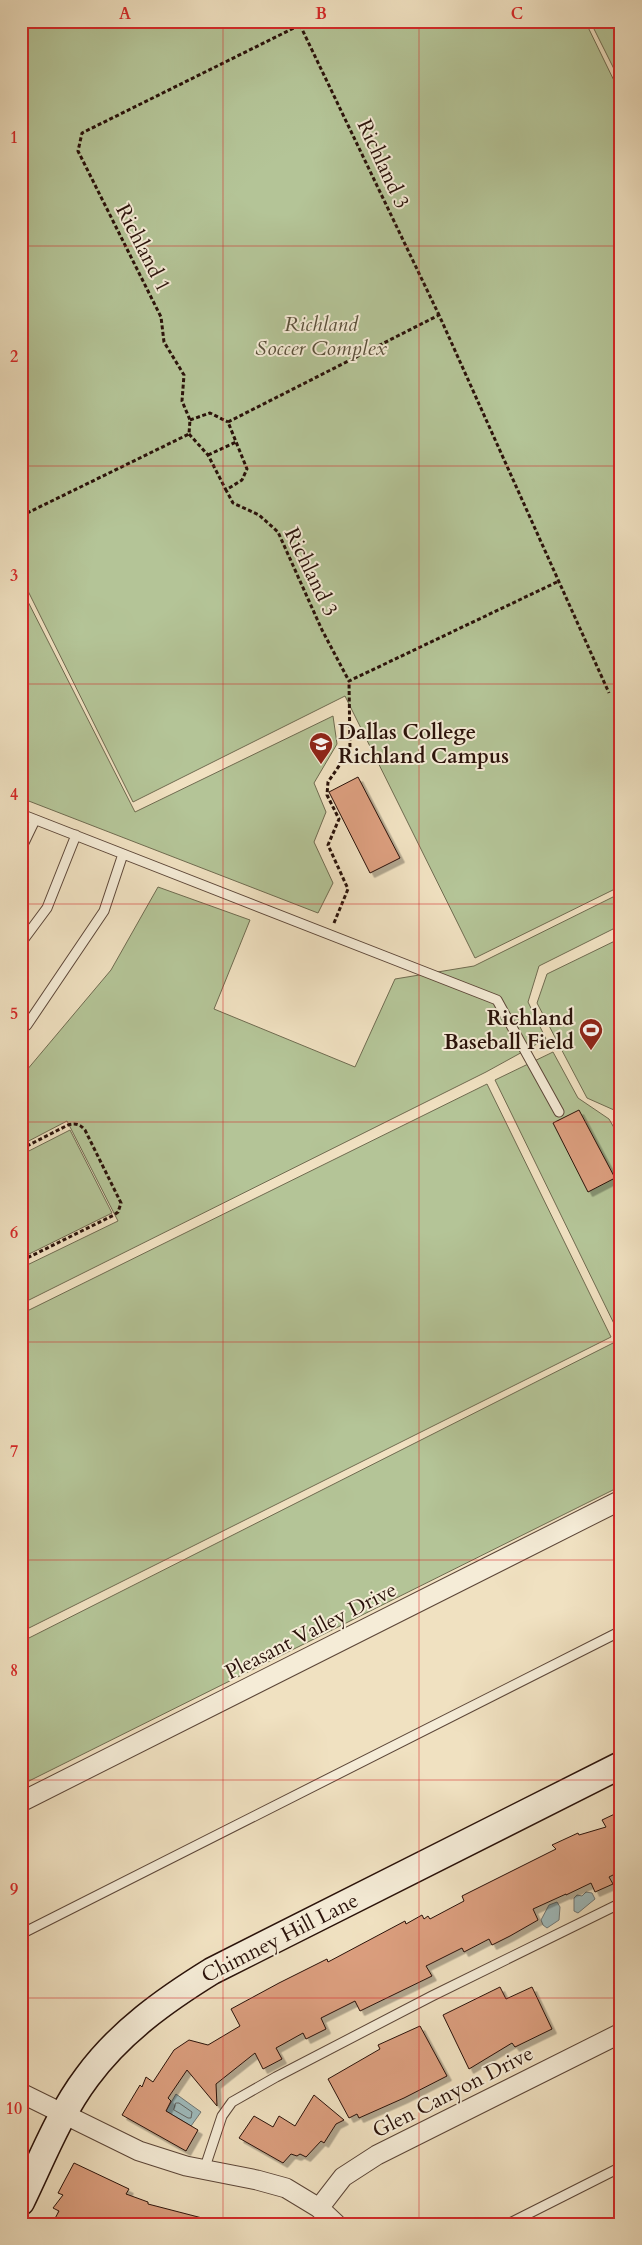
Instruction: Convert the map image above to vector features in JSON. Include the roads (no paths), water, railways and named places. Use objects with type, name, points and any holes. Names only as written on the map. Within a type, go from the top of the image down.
[{"type":"street","name":"Pleasant Valley Drive","points":[[21,1802],[621,1500]]},
{"type":"street","name":"Chimney Hill Lane","points":[[21,2202],[65,2113],[86,2078],[129,2032],[165,2001],[212,1971],[621,1765]]},
{"type":"street","name":"Glen Canyon Drive","points":[[319,2208],[343,2177],[376,2155],[621,2032]]},
{"type":"street","points":[[21,2093],[139,2151],[186,2166],[257,2180],[286,2188],[319,2208],[336,2224]]},
{"type":"lane","points":[[21,814],[497,1000],[559,1112]]},
{"type":"lane","points":[[21,850],[35,820]]},
{"type":"lane","points":[[21,943],[47,908],[76,835]]},
{"type":"lane","points":[[21,1030],[27,1025],[104,911],[123,854]]},
{"type":"lane","points":[[21,1934],[621,1631]]},
{"type":"lane","points":[[204,2170],[222,2116],[232,2102],[276,2077],[425,2000],[621,1903]]},
{"type":"lane","points":[[508,2224],[621,2167]]},
{"type":"water","points":[[586,1892],[592,1893],[595,1899],[578,1913],[574,1911],[574,1898],[577,1895],[582,1896]]},
{"type":"water","points":[[557,1902],[560,1907],[559,1920],[547,1928],[541,1920],[549,1905]]},
{"type":"water","points":[[176,2094],[201,2112],[191,2126],[166,2111]]},
{"type":"place","name":"Dallas College Richland Campus","points":[[321,765]]},
{"type":"place","name":"Richland Baseball Field","points":[[591,1051]]},
{"type":"park label","name":"Richland Soccer Complex","points":[[321,336]]}]
